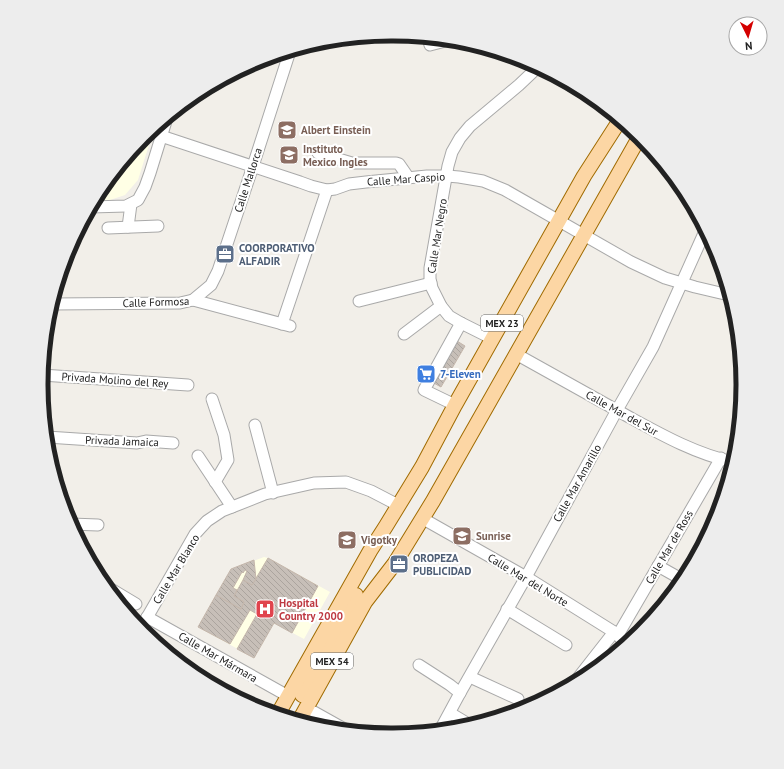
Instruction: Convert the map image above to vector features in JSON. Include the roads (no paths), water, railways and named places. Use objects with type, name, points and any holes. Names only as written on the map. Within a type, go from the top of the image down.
[{"type":"main road","name":"MEX 23","points":[[281,709],[370,551],[422,467],[455,405],[584,176],[617,125]]},
{"type":"main road","name":"MEX 23","points":[[395,563],[433,501],[636,143]]},
{"type":"main road","name":"MEX 23","points":[[311,717],[372,605],[427,521],[433,510],[433,501]]},
{"type":"main road","name":"MEX 54","points":[[302,716],[359,602],[364,578],[386,526]]},
{"type":"main road","name":"MEX 54","points":[[293,713],[359,602],[395,563]]},
{"type":"street","name":"Calle Mallorca","points":[[194,300],[211,285],[218,272],[288,57]]},
{"type":"street","name":"Calle Mar Negro","points":[[493,339],[449,316],[441,306],[432,288],[430,268],[446,176],[452,152],[460,138],[470,126],[533,71]]},
{"type":"street","points":[[99,207],[126,206],[138,200],[164,128]]},
{"type":"street","name":"Calle Mar Caspio","points":[[162,136],[310,186],[327,190],[361,182],[408,177],[446,176],[483,181],[506,190],[631,262],[665,278],[723,294]]},
{"type":"street","points":[[318,153],[352,163],[396,163],[399,164],[408,177]]},
{"type":"street","name":"Calle Formosa","points":[[58,304],[180,303],[194,300],[286,325],[327,190]]},
{"type":"street","points":[[128,227],[131,204]]},
{"type":"street","points":[[108,228],[158,226]]},
{"type":"street","name":"Calle Mar Amarillo","points":[[444,724],[653,347],[702,238]]},
{"type":"street","points":[[359,301],[431,283]]},
{"type":"street","points":[[404,334],[441,306]]},
{"type":"street","points":[[455,405],[424,390],[461,323]]},
{"type":"street","name":"Calle Mar del Sur","points":[[516,354],[680,443],[703,453],[727,460]]},
{"type":"street","name":"Privada Molino del Rey","points":[[48,374],[188,385]]},
{"type":"street","points":[[212,399],[224,435],[228,460],[215,482]]},
{"type":"street","points":[[255,425],[272,493]]},
{"type":"street","name":"Privada Jamaica","points":[[52,437],[137,443],[146,441],[173,442]]},
{"type":"street","points":[[198,456],[232,507]]},
{"type":"street","name":"Calle Mar de Ross","points":[[588,666],[616,634],[658,566],[721,458]]},
{"type":"street","name":"Calle Mar Blanco","points":[[144,622],[195,534],[207,521],[222,511],[265,494],[314,483],[346,482],[371,491],[398,505]]},
{"type":"street","name":"Calle Mar del Norte","points":[[427,521],[526,577],[616,634],[621,640]]},
{"type":"street","points":[[79,525],[98,526]]},
{"type":"street","points":[[658,566],[677,577]]},
{"type":"street","points":[[119,594],[136,604]]},
{"type":"street","points":[[507,610],[566,645]]},
{"type":"street","name":"Calle Mar Mármara","points":[[147,617],[288,696]]},
{"type":"street","points":[[419,665],[460,693]]},
{"type":"street","points":[[470,677],[518,699]]},
{"type":"street","points":[[450,713],[462,720]]},
{"type":"place","name":"Albert Einstein","points":[[287,130]]},
{"type":"place","name":"Instituto Mexico Ingles","points":[[289,155]]},
{"type":"place","name":"COORPORATIVO ALFADIR","points":[[225,254]]},
{"type":"place","name":"7-Eleven","points":[[426,374]]},
{"type":"place","name":"Sunrise","points":[[462,536]]},
{"type":"place","name":"Vigotky","points":[[347,540]]},
{"type":"place","name":"OROPEZA PUBLICIDAD","points":[[399,564]]},
{"type":"place","name":"Hospital Country 2000","points":[[265,609]]}]
